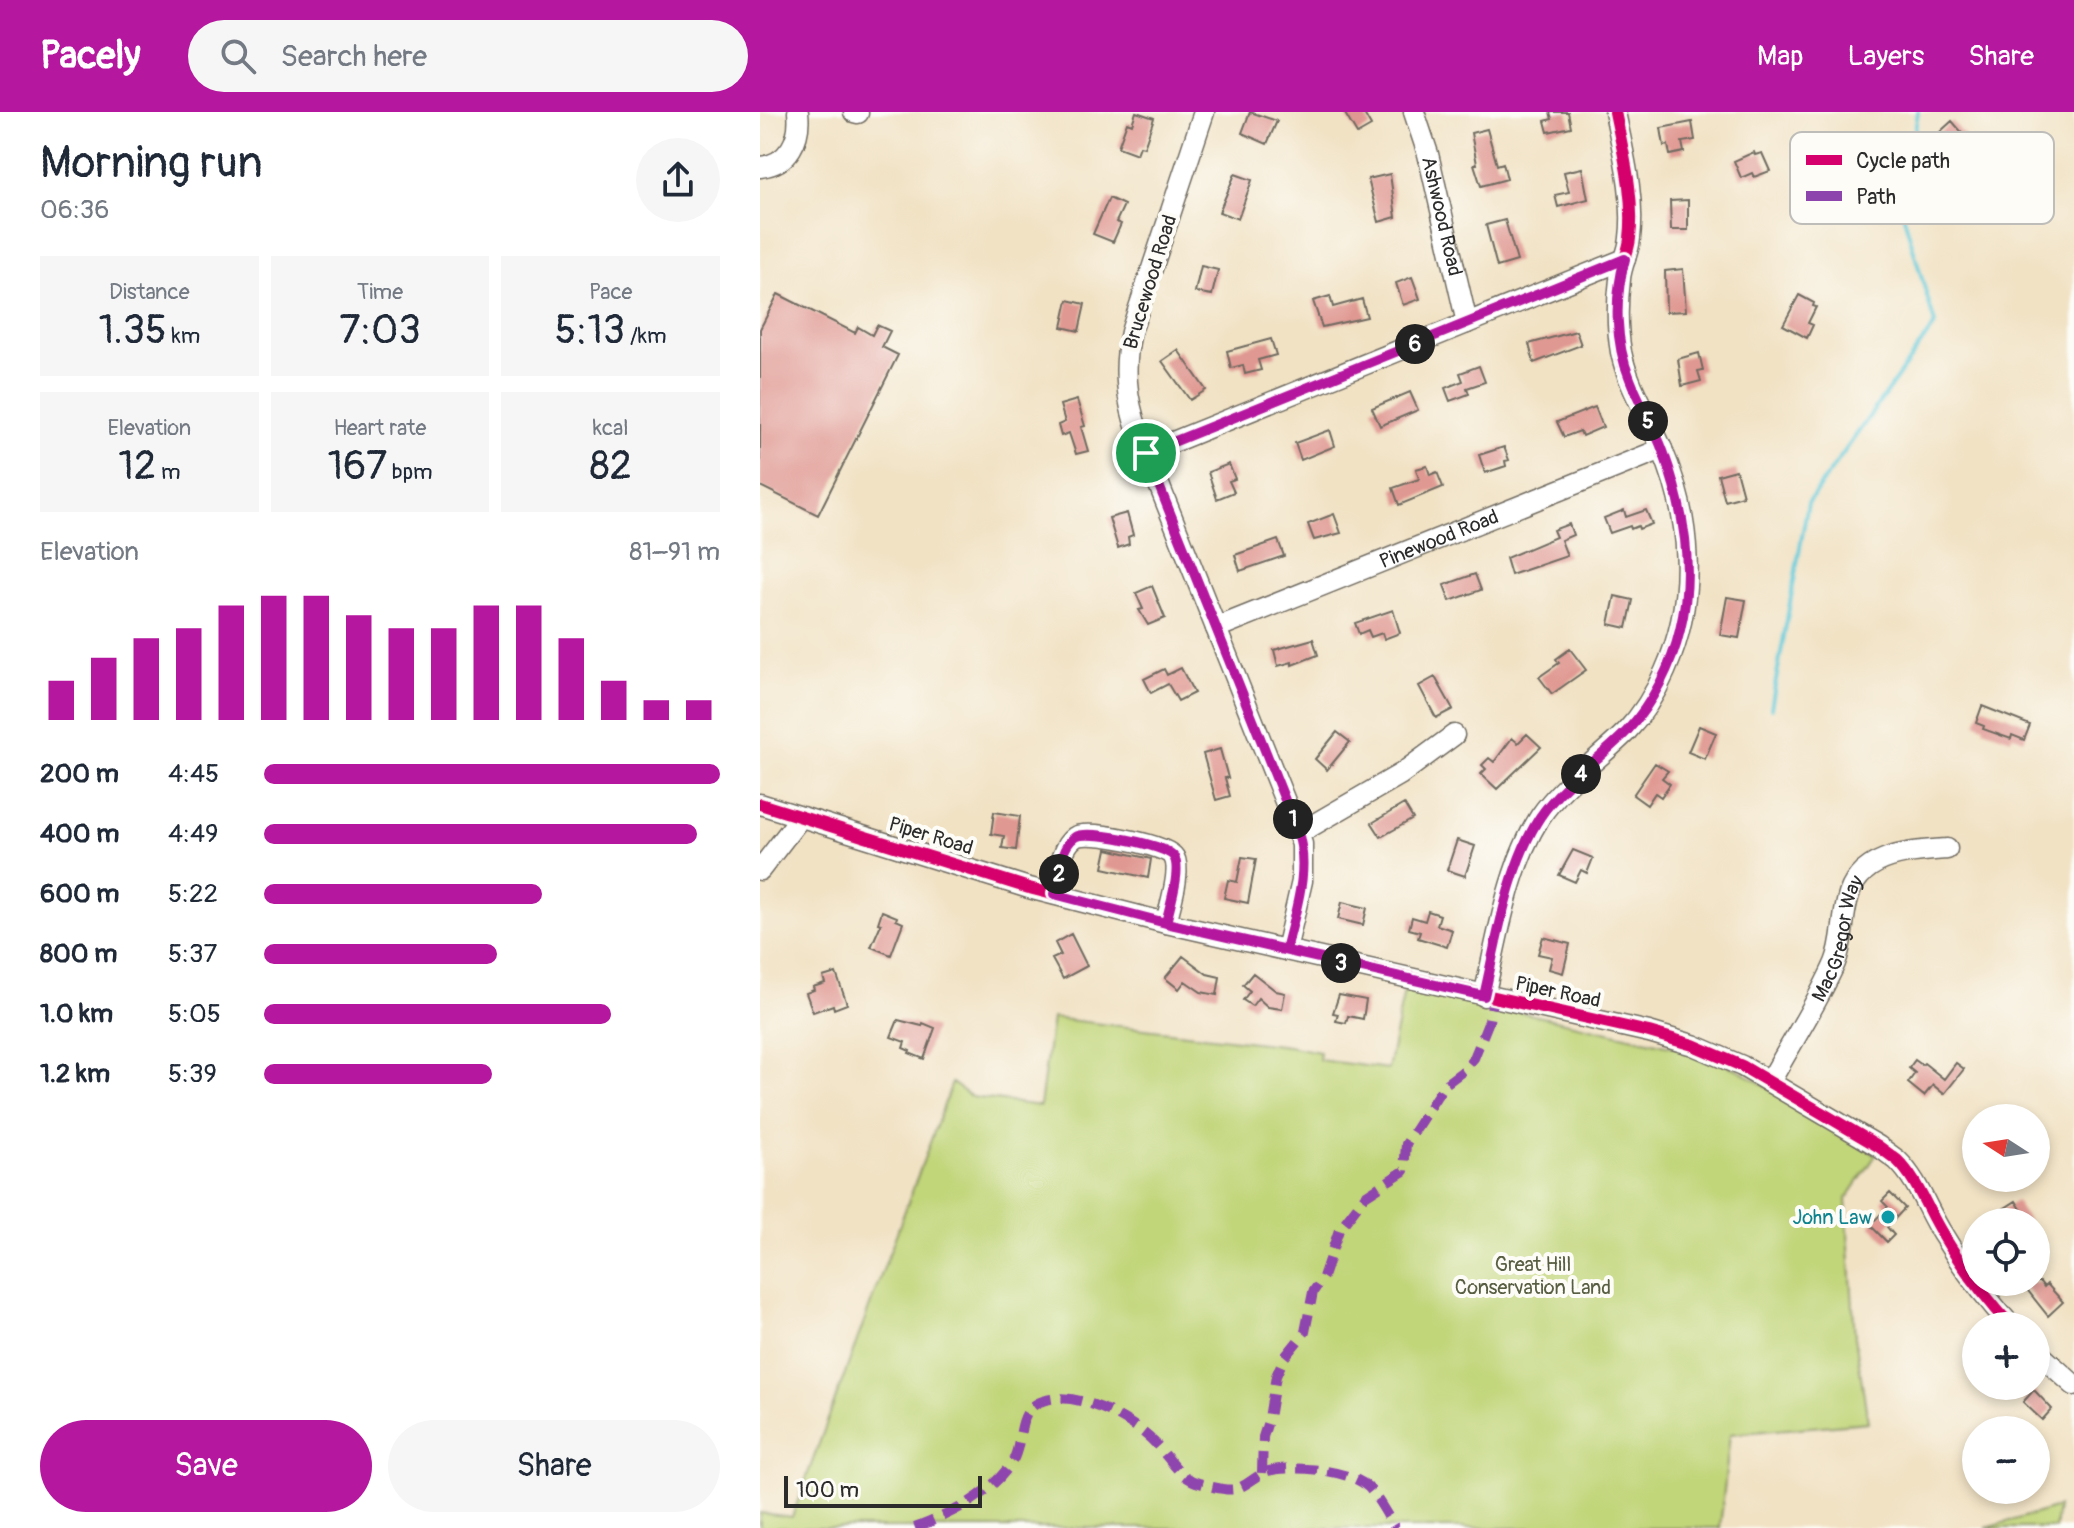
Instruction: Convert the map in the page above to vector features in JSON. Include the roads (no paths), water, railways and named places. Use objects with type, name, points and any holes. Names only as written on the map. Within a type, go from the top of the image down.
[{"type":"street","points":[[760,167],[783,160],[791,150],[797,137],[798,112]]},
{"type":"street","name":"Brucewood Road","points":[[1204,112],[1127,350],[1128,397],[1146,453],[1297,830],[1304,855],[1303,868],[1286,950]]},
{"type":"street","name":"Ashwood Road","points":[[1414,112],[1428,154],[1467,323]]},
{"type":"street","points":[[1484,996],[1511,886],[1540,817],[1560,793],[1628,730],[1652,697],[1680,631],[1688,581],[1687,544],[1680,506],[1662,449],[1628,376],[1621,352],[1618,313],[1620,277],[1630,239],[1630,209],[1615,112]]},
{"type":"street","points":[[1146,453],[1625,259]]},
{"type":"street","name":"Pinewood Road","points":[[1216,628],[1662,449]]},
{"type":"street","points":[[1297,830],[1308,828],[1401,774],[1454,735]]},
{"type":"street","name":"Piper Road","points":[[760,804],[1054,894],[1166,923],[1671,1038],[1716,1054],[1878,1146],[1902,1165],[1949,1245],[1999,1312]]},
{"type":"street","points":[[760,870],[800,818]]},
{"type":"street","points":[[1054,894],[1066,849],[1074,837],[1098,835],[1166,849],[1175,858],[1176,873],[1166,923]]},
{"type":"street","name":"MacGregor Way","points":[[1770,1082],[1836,961],[1847,898],[1856,882],[1868,867],[1883,857],[1947,849]]},
{"type":"street","points":[[2050,1364],[2074,1385]]},
{"type":"waterway","points":[[1915,132],[1918,112]]},
{"type":"waterway","points":[[1771,708],[1808,503],[1935,324],[1906,224]]},
{"type":"place","name":"John Law","points":[[1888,1217]]},
{"type":"park label","name":"Great Hill Conservation Land","points":[[1533,1276]]}]
